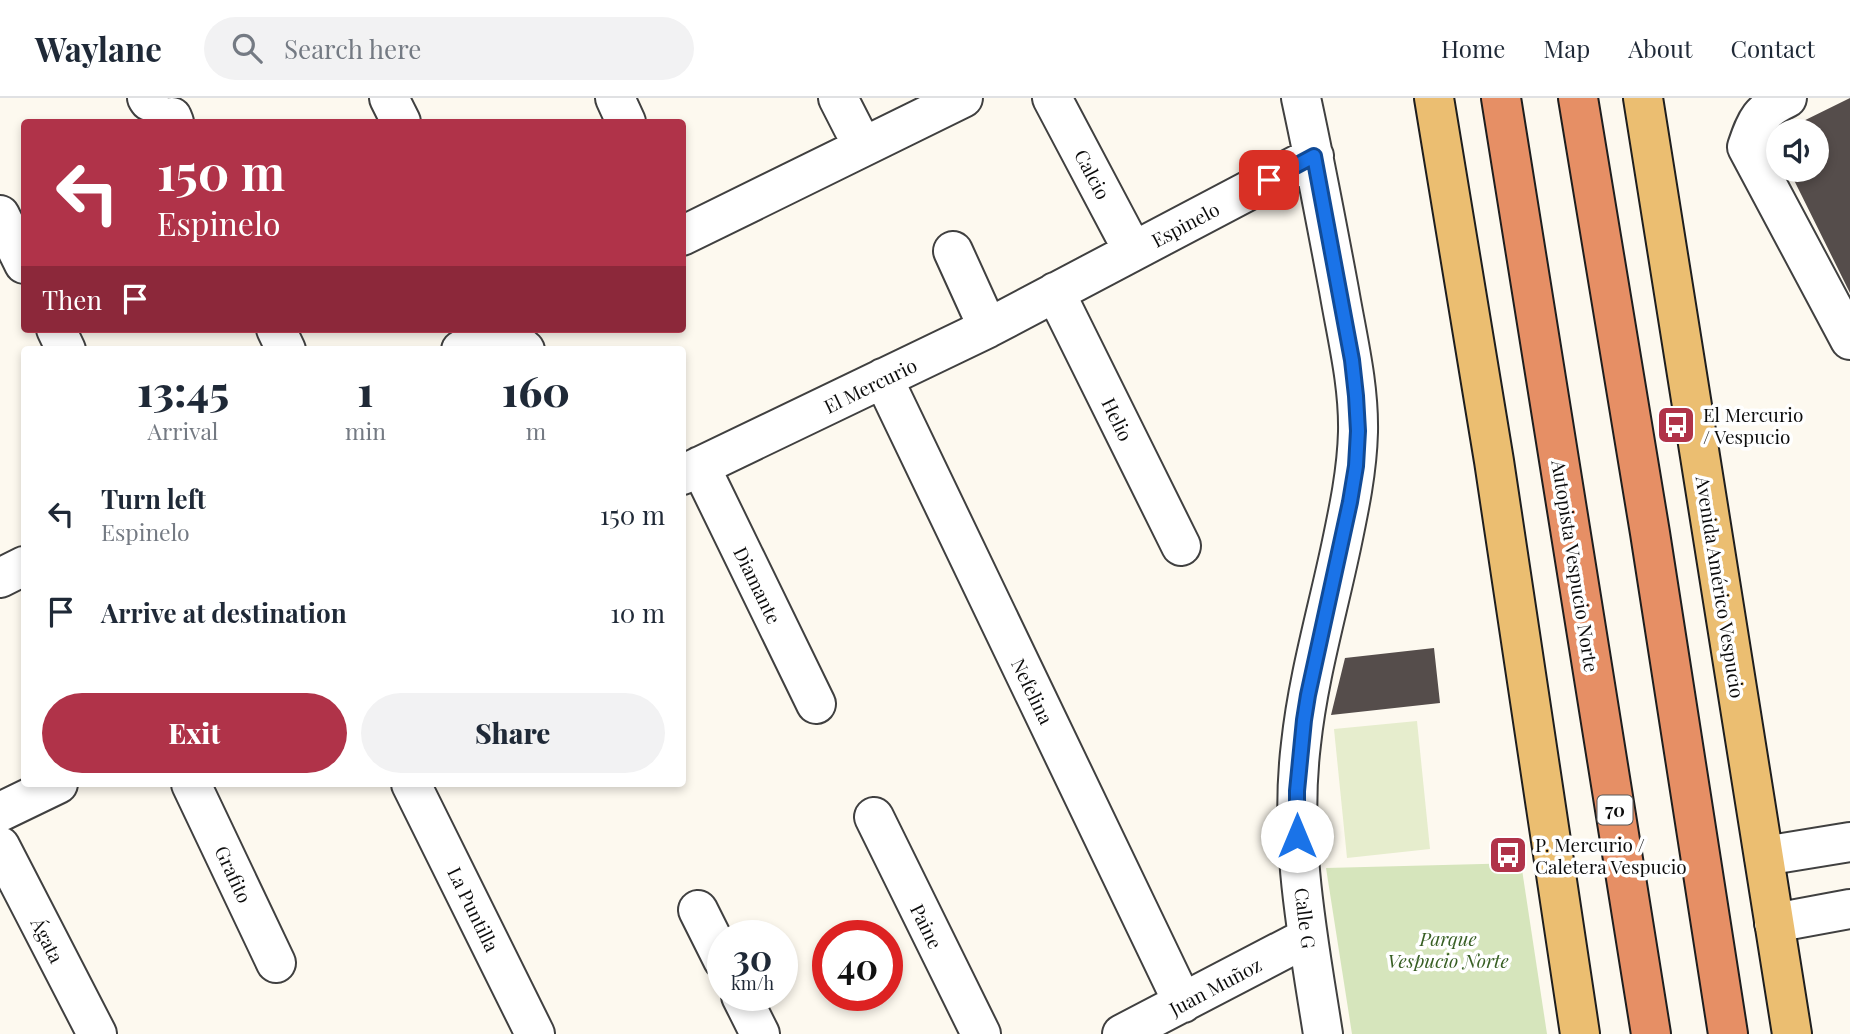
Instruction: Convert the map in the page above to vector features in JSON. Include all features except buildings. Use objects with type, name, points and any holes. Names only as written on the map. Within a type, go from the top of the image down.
[{"type":"highway","name":"Autopista Vespucio Norte","points":[[1501,98],[1651,1034]]},
{"type":"highway","points":[[1578,98],[1650,533],[1728,1034]]},
{"type":"main road","points":[[1434,98],[1494,461],[1580,1034]]},
{"type":"main road","name":"Avenida Américo Vespucio","points":[[1643,98],[1792,1034]]},
{"type":"street","points":[[389,98],[400,119]]},
{"type":"street","points":[[615,98],[625,119]]},
{"type":"street","points":[[838,98],[863,147]]},
{"type":"street","points":[[686,234],[963,98]]},
{"type":"street","name":"Calcio","points":[[1052,98],[1133,251]]},
{"type":"street","name":"Calle G","points":[[1301,98],[1352,360],[1358,431],[1350,502],[1308,695],[1300,746],[1297,791],[1297,836],[1308,937],[1323,1034]]},
{"type":"street","points":[[1787,98],[1773,104],[1755,121],[1747,147],[1850,340]]},
{"type":"street","name":"Espinelo","points":[[1055,292],[1314,156]]},
{"type":"street","points":[[0,215],[21,258]]},
{"type":"street","points":[[953,251],[988,328]]},
{"type":"street","name":"El Mercurio","points":[[691,470],[988,328],[1055,292]]},
{"type":"street","name":"Helio","points":[[1055,292],[1181,546]]},
{"type":"street","points":[[469,346],[486,338],[510,336]]},
{"type":"street","name":"Nefelina","points":[[883,378],[1183,1003]]},
{"type":"street","name":"Diamante","points":[[691,470],[816,704]]},
{"type":"street","points":[[0,578],[21,568]]},
{"type":"street","points":[[0,812],[52,787]]},
{"type":"street","name":"Grafito","points":[[192,787],[276,963]]},
{"type":"street","name":"La Puntilla","points":[[412,787],[535,1034]]},
{"type":"street","name":"Paine","points":[[874,817],[981,1034]]},
{"type":"street","points":[[1764,856],[1850,842]]},
{"type":"street","name":"Ágata","points":[[0,846],[97,1034]]},
{"type":"street","points":[[1774,923],[1850,909]]},
{"type":"street","points":[[698,910],[707,928]]},
{"type":"street","name":"Juan Muñoz","points":[[1122,1034],[1308,937]]},
{"type":"street","points":[[748,1011],[760,1034]]},
{"type":"green space","points":[[1417,721],[1430,849],[1347,858],[1334,729]]},
{"type":"green space","name":"Parque Vespucio Norte","points":[[1521,863],[1547,1034],[1352,1034],[1326,868]]},
{"type":"place","name":"El Mercurio / Vespucio","points":[[1676,425]]},
{"type":"place","name":"P. Mercurio / Caletera Vespucio","points":[[1508,855]]},
{"type":"route","points":[[1269,180],[1314,156],[1352,360],[1358,431],[1350,502],[1308,695],[1300,746],[1297,836]]}]
